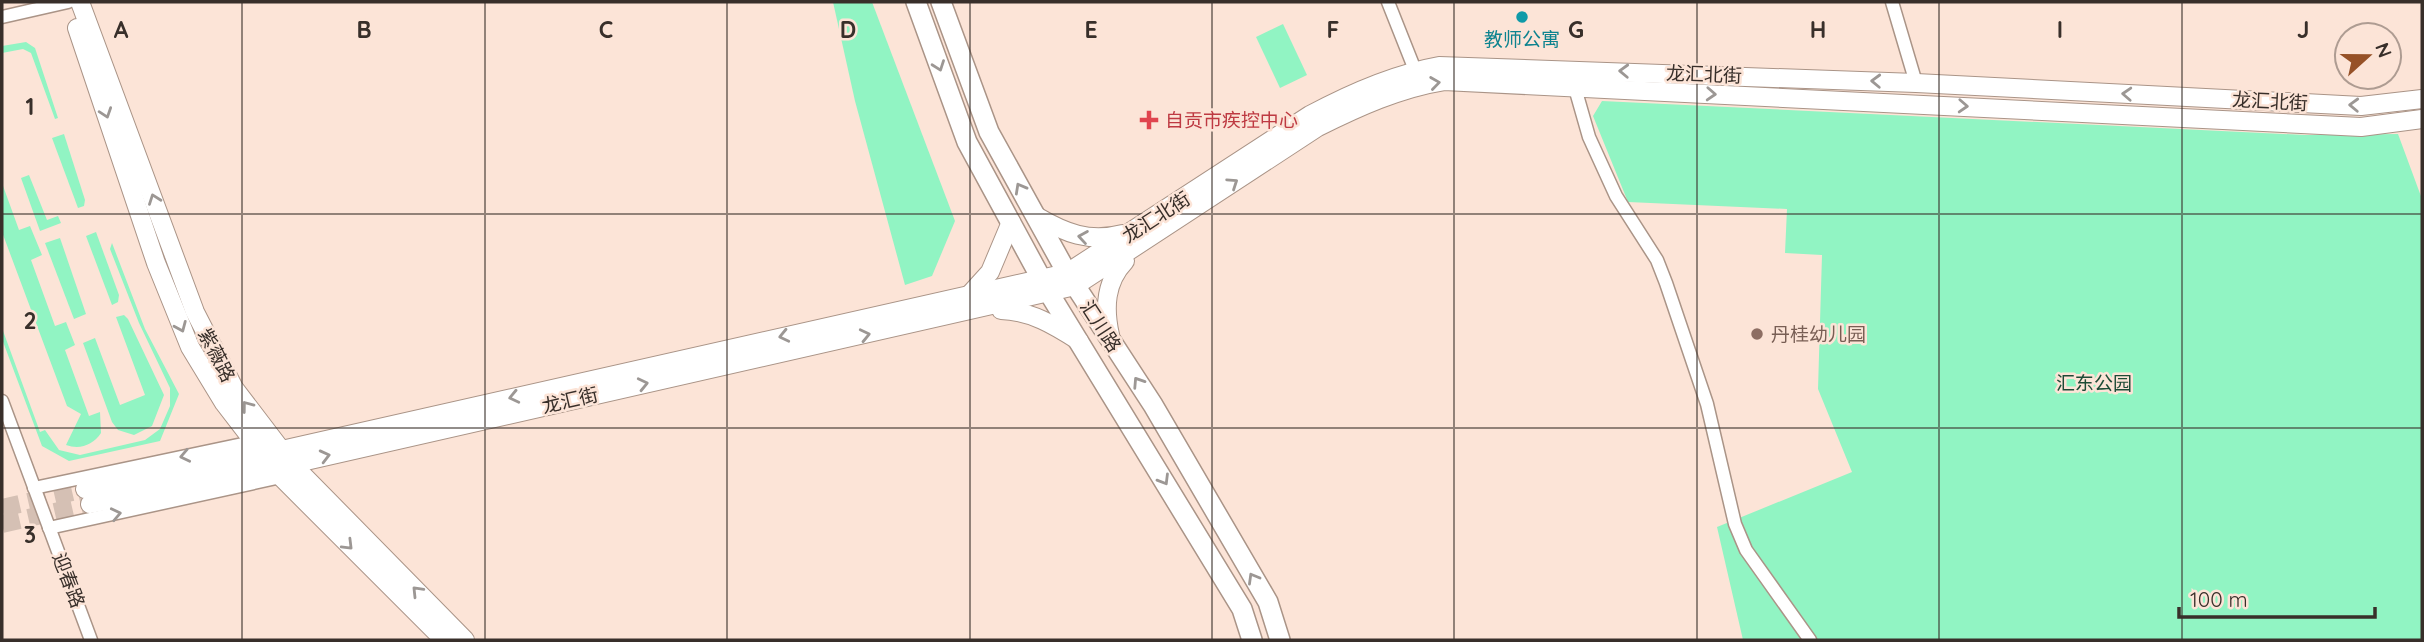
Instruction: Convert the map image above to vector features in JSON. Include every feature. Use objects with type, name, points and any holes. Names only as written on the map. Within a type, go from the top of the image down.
[{"type":"main road","name":"紫薇路","points":[[68,2],[156,263],[182,328],[224,403],[283,470],[444,640]]},
{"type":"main road","name":"紫薇路","points":[[80,2],[195,312],[265,449]]},
{"type":"main road","name":"汇川路","points":[[916,2],[967,142],[1045,285],[1242,609],[1252,640]]},
{"type":"main road","name":"汇川路","points":[[941,2],[989,132],[1071,280],[1153,405],[1268,602],[1280,640]]},
{"type":"main road","name":"龙汇北街","points":[[1137,239],[1311,115],[1348,95],[1415,70],[1440,66],[1916,83],[2361,106],[2422,99]]},
{"type":"main road","name":"龙汇北街","points":[[1045,285],[1071,280],[1318,127],[1394,94],[1444,81],[2361,127],[2422,119]]},
{"type":"main road","points":[[1036,216],[1067,234],[1102,240],[1137,239]]},
{"type":"main road","points":[[1011,222],[975,301],[1018,310],[1047,321],[1079,341]]},
{"type":"main road","points":[[1112,342],[1104,311],[1106,298],[1116,270],[1137,239]]},
{"type":"main road","name":"龙汇街","points":[[975,301],[265,449],[88,496],[283,470],[1045,285]]},
{"type":"main road","name":"紫薇路","points":[[283,470],[465,640]]},
{"type":"street","points":[[2,17],[68,2]]},
{"type":"street","points":[[1388,2],[1415,70]]},
{"type":"street","points":[[1892,2],[1916,83]]},
{"type":"street","points":[[1575,88],[1589,137],[1616,197],[1657,260],[1666,283],[1707,404],[1735,524],[1746,550],[1810,640]]},
{"type":"street","name":"迎春路","points":[[2,401],[91,640]]},
{"type":"street","points":[[34,488],[265,449]]},
{"type":"street","points":[[49,528],[283,470]]},
{"type":"green space","points":[[833,2],[872,2],[955,221],[932,276],[905,285],[855,101]]},
{"type":"green space","points":[[1283,24],[1307,75],[1280,88],[1256,37]]},
{"type":"green space","points":[[26,42],[35,48],[58,118],[55,119],[31,53],[23,49],[2,53],[2,46]]},
{"type":"green space","name":"汇东公园","points":[[1602,101],[2305,135],[2398,134],[2422,199],[2422,640],[1743,640],[1717,527],[1852,472],[1818,389],[1822,255],[1785,253],[1787,209],[1628,202],[1593,116]]},
{"type":"green space","points":[[64,134],[85,200],[84,206],[78,208],[52,138]]},
{"type":"green space","points":[[29,175],[47,220],[58,216],[61,223],[40,231],[21,178]]},
{"type":"green space","points":[[2,183],[19,230],[30,226],[42,255],[31,260],[55,326],[66,322],[75,345],[65,350],[89,416],[100,412],[101,433],[86,445],[66,445],[81,414],[67,406],[2,232]]},
{"type":"green space","points":[[96,232],[119,295],[118,302],[112,305],[86,236]]},
{"type":"green space","points":[[60,238],[86,314],[74,319],[45,243]]},
{"type":"green space","points":[[112,243],[145,329],[179,394],[160,441],[69,461],[42,446],[2,339],[2,328],[40,432],[45,430],[59,450],[80,455],[145,440],[160,429],[170,406],[170,388],[139,323],[110,249]]},
{"type":"green space","points":[[124,315],[164,395],[152,426],[134,435],[118,430],[112,422],[83,343],[95,338],[120,405],[145,395],[116,317]]},
{"type":"tunnel","points":[[2,508],[85,489]]},
{"type":"tunnel","points":[[2,524],[90,504]]},
{"type":"place","name":"教师公寓","points":[[1522,17]]},
{"type":"place","name":"自贡市疾控中心","points":[[1149,120]]},
{"type":"place","name":"丹桂幼儿园","points":[[1757,334]]}]
